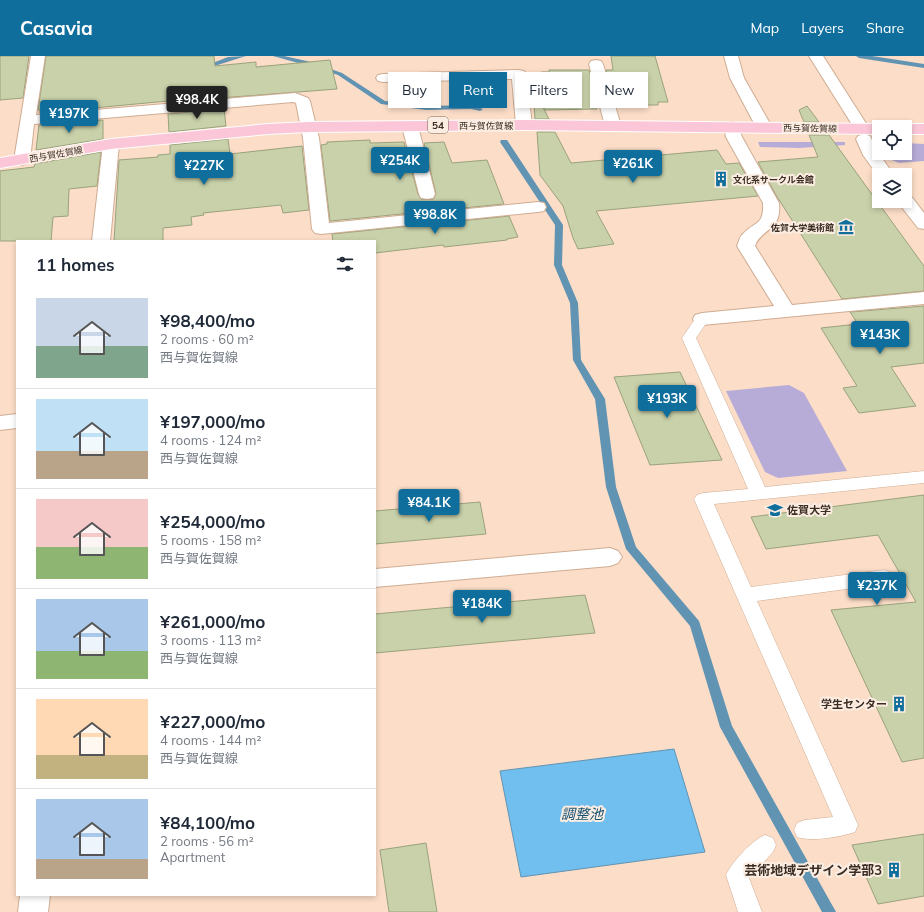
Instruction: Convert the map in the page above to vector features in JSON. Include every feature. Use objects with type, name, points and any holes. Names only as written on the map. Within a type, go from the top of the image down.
[{"type":"main road","name":"西与賀佐賀線","points":[[0,163],[111,144],[310,127],[524,125],[764,127],[862,134],[872,131]]},
{"type":"main road","points":[[912,129],[924,129]]},
{"type":"street","points":[[22,160],[38,56]]},
{"type":"street","points":[[730,56],[737,78],[764,127]]},
{"type":"street","points":[[816,56],[862,134],[871,155],[881,168]]},
{"type":"street","points":[[596,64],[613,126]]},
{"type":"street","points":[[383,78],[519,74],[524,125]]},
{"type":"street","points":[[27,120],[295,97],[303,101],[310,127],[321,229],[538,207]]},
{"type":"street","points":[[410,126],[427,194]]},
{"type":"street","points":[[732,127],[734,137],[771,203],[772,214],[764,227],[749,237],[746,246],[786,311]]},
{"type":"street","points":[[101,240],[111,144]]},
{"type":"street","points":[[911,208],[924,224]]},
{"type":"street","points":[[702,319],[924,298]]},
{"type":"street","points":[[0,423],[16,421]]},
{"type":"street","points":[[376,578],[610,558]]},
{"type":"street","points":[[33,912],[35,896]]},
{"type":"lane","points":[[702,319],[689,338],[759,494]]},
{"type":"lane","points":[[805,830],[847,825],[703,499],[924,477]]},
{"type":"lane","points":[[745,595],[884,577]]},
{"type":"lane","points":[[750,912],[737,875],[765,845]]},
{"type":"shaded area","points":[[758,142],[845,142],[845,145],[799,148],[760,147]]},
{"type":"shaded area","points":[[912,143],[924,144],[924,161],[899,163],[892,160],[912,160]]},
{"type":"shaded area","points":[[789,385],[804,393],[847,471],[778,478],[765,472],[726,391]]},
{"type":"water","name":"調整池","points":[[674,749],[705,852],[521,877],[500,771]]},
{"type":"building","points":[[0,56],[29,56],[23,98],[0,100]]},
{"type":"building","points":[[46,56],[214,56],[215,66],[256,62],[256,67],[330,60],[337,89],[168,101],[40,113],[40,110],[38,110]]},
{"type":"building","points":[[611,56],[655,56],[668,102],[658,102],[658,105],[648,105],[648,72],[607,72],[606,70],[613,70]]},
{"type":"building","points":[[549,70],[589,70],[590,108],[597,109],[545,110],[545,108],[582,108],[582,72],[549,72]]},
{"type":"building","points":[[807,106],[819,122],[804,122],[799,110]]},
{"type":"building","points":[[534,108],[543,108],[549,119],[535,119]]},
{"type":"building","points":[[224,109],[226,126],[169,132],[168,114]]},
{"type":"building","points":[[103,120],[103,139],[36,150],[39,125]]},
{"type":"building","points":[[537,132],[555,132],[571,163],[717,150],[726,164],[739,163],[758,196],[596,211],[614,244],[578,249],[563,206],[540,175]]},
{"type":"building","name":"佐賀大学美術館","points":[[809,135],[829,135],[872,194],[872,208],[882,208],[924,266],[924,291],[842,299],[776,195],[758,162],[818,157]]},
{"type":"building","points":[[228,139],[230,154],[302,146],[309,210],[283,213],[281,205],[203,213],[204,215],[191,217],[192,225],[163,228],[163,240],[114,240],[119,160],[158,157],[158,155],[170,154],[170,145]]},
{"type":"building","points":[[370,140],[370,143],[404,142],[418,194],[421,199],[433,199],[436,194],[424,143],[444,142],[452,163],[487,160],[504,204],[330,221],[321,145],[327,144],[327,142]]},
{"type":"building","points":[[101,152],[97,186],[69,189],[68,216],[53,217],[51,240],[0,241],[0,171],[34,167],[35,164]]},
{"type":"building","points":[[509,216],[518,237],[507,240],[444,247],[443,245],[376,253],[376,240],[333,240],[332,234]]},
{"type":"building","points":[[924,306],[924,363],[891,367],[916,406],[859,413],[843,388],[857,386],[821,328],[858,324],[850,312]]},
{"type":"building","points":[[680,372],[722,460],[650,465],[614,377]]},
{"type":"building","points":[[924,495],[924,758],[902,762],[831,610],[916,602],[878,535],[766,549],[751,517]]},
{"type":"building","points":[[480,502],[486,534],[376,544],[376,511]]},
{"type":"building","points":[[585,595],[595,633],[376,653],[376,614]]},
{"type":"building","name":"芸術地域デザイン学部3","points":[[924,834],[924,896],[878,904],[852,845]]},
{"type":"building","points":[[426,843],[437,912],[389,912],[380,850]]},
{"type":"waterway","points":[[203,68],[230,58],[243,56]]},
{"type":"waterway","points":[[276,56],[311,64],[340,74],[383,103],[426,108],[471,107],[480,109]]},
{"type":"waterway","points":[[859,56],[924,66]]},
{"type":"waterway","points":[[504,142],[559,225],[558,265],[574,303],[577,360],[600,399],[611,487],[631,549],[695,624],[726,727],[829,912]]},
{"type":"place","name":"文化系サークル会館","points":[[721,179]]},
{"type":"place","name":"佐賀大学美術館","points":[[846,227]]},
{"type":"place","name":"佐賀大学","points":[[775,510]]},
{"type":"place","name":"学生センター","points":[[899,704]]},
{"type":"place","name":"芸術地域デザイン学部3","points":[[894,870]]}]
